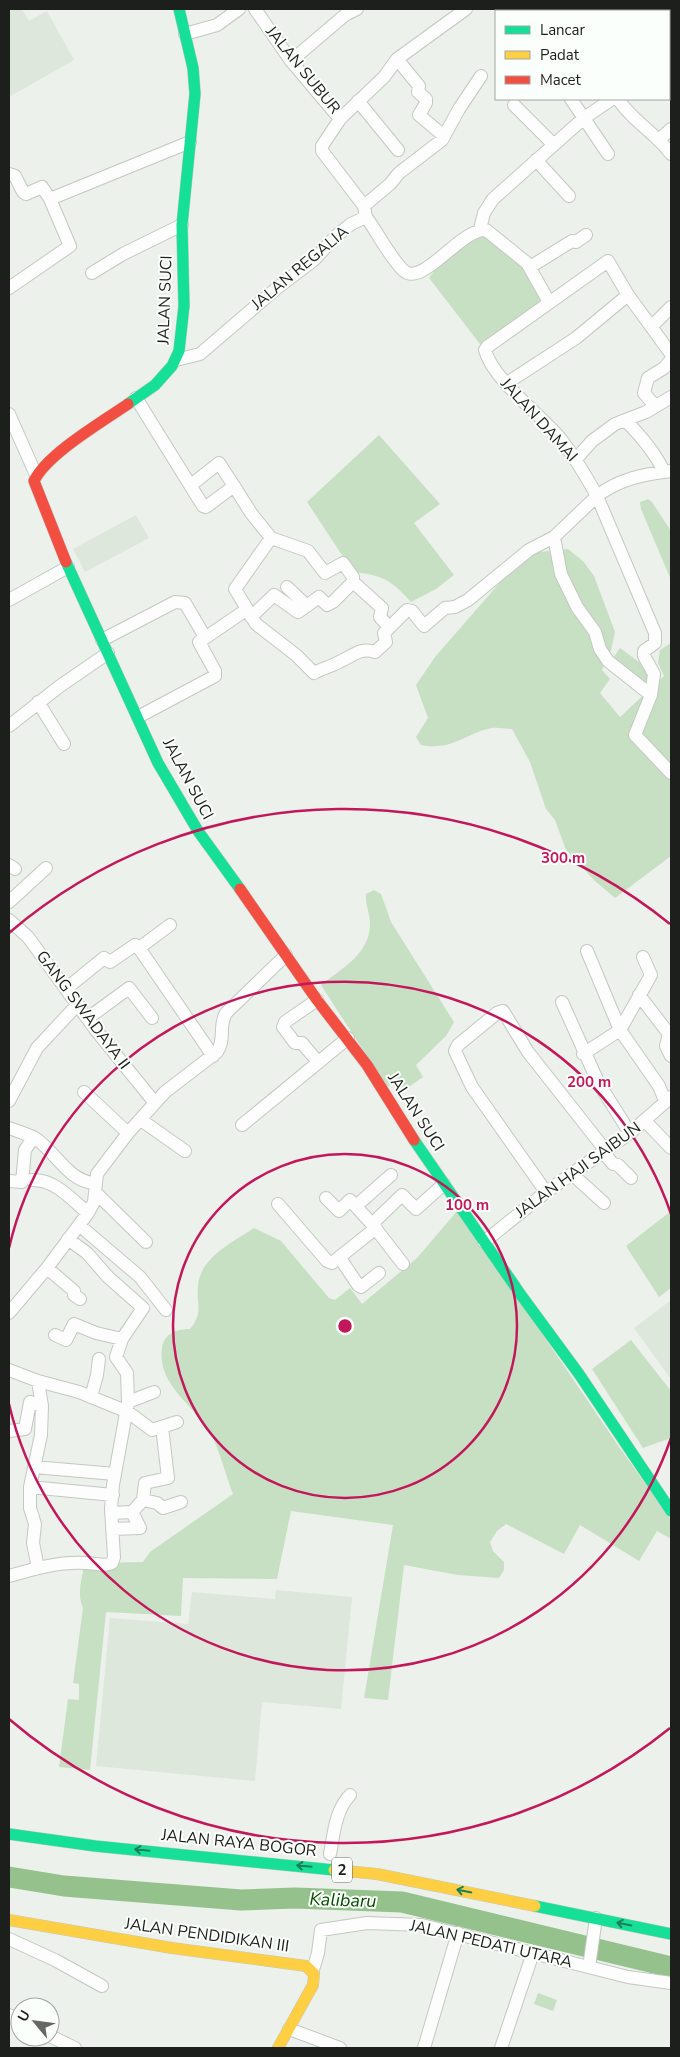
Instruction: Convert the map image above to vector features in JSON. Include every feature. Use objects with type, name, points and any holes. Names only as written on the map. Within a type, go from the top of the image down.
[{"type":"main road","name":"JALAN SUCI","points":[[179,9],[194,82],[182,225],[184,306],[181,340],[176,360],[154,384],[61,452],[36,475],[34,482],[68,567],[158,762],[198,832],[317,1000],[348,1038],[444,1184],[579,1374],[671,1511]]},
{"type":"main road","name":"JALAN RAYA BOGOR","points":[[9,1834],[95,1846],[377,1874],[671,1934]]},
{"type":"main road","name":"JALAN PENDIDIKAN III","points":[[9,1920],[172,1948],[306,1966],[313,1970]]},
{"type":"main road","points":[[278,2048],[314,1984],[315,1976],[313,1970]]},
{"type":"street","points":[[185,34],[217,25],[239,9]]},
{"type":"street","name":"JALAN SUBUR","points":[[255,9],[292,61],[340,119],[384,77],[397,58],[466,9]]},
{"type":"street","points":[[292,61],[345,15],[357,9]]},
{"type":"street","points":[[397,58],[419,86],[418,92],[426,101],[419,115],[444,136]]},
{"type":"street","points":[[340,119],[321,148],[365,212],[399,173],[444,136],[462,103],[481,76]]},
{"type":"street","points":[[572,100],[608,154]]},
{"type":"street","points":[[671,154],[660,139],[650,133],[621,100],[584,118],[493,199],[484,214],[480,229],[486,230],[521,257],[530,267],[549,302],[608,261],[628,295],[671,354]]},
{"type":"street","points":[[358,101],[398,150]]},
{"type":"street","points":[[514,105],[554,144]]},
{"type":"street","points":[[660,139],[671,129]]},
{"type":"street","points":[[50,199],[190,142]]},
{"type":"street","points":[[536,160],[568,196]]},
{"type":"street","points":[[9,174],[14,176],[26,194],[42,187],[50,199],[70,246],[9,288]]},
{"type":"street","name":"JALAN REGALIA","points":[[176,360],[200,354],[277,288],[314,260],[336,236],[365,212],[399,264],[404,270],[414,275],[424,270],[468,235],[480,229]]},
{"type":"street","points":[[92,273],[122,254],[182,225]]},
{"type":"street","points":[[530,267],[563,245],[572,240],[576,242],[586,235]]},
{"type":"street","points":[[507,383],[576,338],[628,295]]},
{"type":"street","name":"JALAN DAMAI","points":[[549,302],[486,347],[486,353],[498,374],[558,437],[576,459],[597,496],[655,633],[655,643],[644,651],[644,656],[654,674],[651,695]]},
{"type":"street","points":[[652,326],[671,307]]},
{"type":"street","points":[[655,406],[644,393],[648,378],[664,368],[671,360]]},
{"type":"street","points":[[576,459],[602,433],[625,420],[646,412],[671,397]]},
{"type":"street","points":[[136,398],[205,507],[234,486]]},
{"type":"street","points":[[9,414],[36,475]]},
{"type":"street","points":[[625,420],[641,436],[668,471]]},
{"type":"street","points":[[138,717],[215,676],[215,671],[198,643],[205,637],[249,614],[274,596],[298,612],[319,597],[327,605],[333,602],[352,582],[352,576],[343,563],[326,573],[308,551],[271,538],[251,513],[219,463],[191,485]]},
{"type":"street","points":[[271,538],[236,586],[236,592],[249,614],[314,673],[354,653],[368,649],[375,652],[386,642],[384,633],[410,610],[425,626],[445,608],[455,607],[468,600],[530,550],[554,537],[609,487],[644,474],[668,471]]},
{"type":"street","points":[[554,537],[561,574],[577,608],[595,632],[600,649],[608,661],[651,695],[635,735],[671,772]]},
{"type":"street","points":[[9,600],[68,567]]},
{"type":"street","points":[[352,582],[382,608],[380,617],[390,627]]},
{"type":"street","points":[[287,587],[307,606]]},
{"type":"street","points":[[102,640],[175,602],[185,603],[205,637]]},
{"type":"street","points":[[9,726],[38,702],[108,653]]},
{"type":"street","points":[[38,702],[64,744]]},
{"type":"street","points":[[9,902],[46,868]]},
{"type":"street","name":"GANG SWADAYA II","points":[[9,920],[28,937],[88,1018],[155,1103]]},
{"type":"street","points":[[138,948],[170,925]]},
{"type":"street","points":[[67,988],[104,958],[110,962],[135,945],[213,1056]]},
{"type":"street","points":[[587,951],[620,1030],[668,1099]]},
{"type":"street","points":[[9,1314],[47,1268],[88,1213],[94,1202],[97,1174],[128,1133],[174,1085],[213,1056],[222,1046],[222,1022],[226,1013],[286,955]]},
{"type":"street","points":[[584,1054],[620,1030],[651,975],[643,957]]},
{"type":"street","points":[[88,1018],[129,988],[152,1018]]},
{"type":"street","points":[[639,996],[669,1034],[666,1046],[671,1056]]},
{"type":"street","points":[[317,1000],[283,1026],[295,1043],[302,1043],[318,1062]]},
{"type":"street","points":[[562,1002],[599,1084],[630,1133]]},
{"type":"street","points":[[9,1102],[37,1048],[78,1004]]},
{"type":"street","points":[[546,1192],[475,1092],[456,1058],[455,1051],[458,1045],[497,1013],[503,1012],[528,1052],[613,1164],[618,1165],[631,1178]]},
{"type":"street","points":[[242,1125],[348,1038]]},
{"type":"street","points":[[84,1092],[128,1133]]},
{"type":"street","name":"JALAN HAJI SAIBUN","points":[[484,1242],[546,1192],[630,1133],[668,1099]]},
{"type":"street","points":[[141,1120],[185,1151]]},
{"type":"street","points":[[645,1121],[671,1148]]},
{"type":"street","points":[[9,1128],[33,1138],[75,1175],[87,1182],[146,1242]]},
{"type":"street","points":[[27,1181],[25,1150],[33,1138]]},
{"type":"street","points":[[572,1174],[604,1203]]},
{"type":"street","points":[[356,1206],[391,1175]]},
{"type":"street","points":[[9,1180],[51,1184],[63,1191],[88,1213]]},
{"type":"street","points":[[278,1204],[327,1261],[332,1262],[340,1258],[374,1226],[402,1195],[416,1209],[444,1184]]},
{"type":"street","points":[[326,1198],[339,1211],[349,1200],[374,1226],[403,1264]]},
{"type":"street","points":[[79,1224],[140,1277],[166,1310]]},
{"type":"street","points":[[9,1576],[38,1568],[84,1563],[110,1564],[114,1557],[112,1495],[128,1407],[127,1373],[116,1357],[122,1339],[143,1308],[108,1277],[87,1253],[68,1239]]},
{"type":"street","points":[[340,1258],[361,1287],[379,1273]]},
{"type":"street","points":[[47,1268],[69,1286],[74,1291],[74,1295],[80,1299]]},
{"type":"street","points":[[55,1335],[66,1340],[74,1324],[96,1333],[122,1339]]},
{"type":"street","points":[[91,1397],[99,1359]]},
{"type":"street","points":[[9,1370],[38,1381],[128,1407],[157,1428],[168,1478],[145,1482],[144,1500],[132,1512],[112,1513]]},
{"type":"street","points":[[38,1381],[42,1406],[41,1435],[30,1487],[30,1508],[35,1524],[33,1544],[38,1568]]},
{"type":"street","points":[[128,1407],[154,1392]]},
{"type":"street","points":[[9,1431],[25,1429],[30,1402],[42,1406]]},
{"type":"street","points":[[157,1428],[177,1422]]},
{"type":"street","points":[[34,1467],[115,1474]]},
{"type":"street","points":[[30,1487],[112,1495]]},
{"type":"street","points":[[144,1500],[163,1508],[181,1502]]},
{"type":"street","points":[[112,1528],[140,1528],[132,1512]]},
{"type":"street","points":[[329,1854],[338,1812],[343,1802],[350,1795]]},
{"type":"street","points":[[589,1968],[596,1918]]},
{"type":"street","name":"JALAN PEDATI UTARA","points":[[313,1970],[318,1954],[319,1934],[324,1929],[380,1922],[422,1925],[589,1968],[628,1977],[671,1983]]},
{"type":"street","points":[[424,2048],[458,1933]]},
{"type":"street","points":[[9,1939],[55,1960],[102,1986]]},
{"type":"street","points":[[501,2048],[533,1953]]},
{"type":"street","points":[[289,2029],[340,2048]]},
{"type":"street","points":[[60,2041],[75,2048]]},
{"type":"shaded area","points":[[9,9],[22,9],[29,21],[47,11],[74,60],[9,97]]},
{"type":"shaded area","points":[[136,515],[149,538],[85,572],[73,549]]},
{"type":"shaded area","points":[[671,1300],[671,1379],[634,1328]]},
{"type":"shaded area","points":[[276,1590],[352,1597],[341,1709],[262,1702],[255,1781],[96,1766],[110,1618],[188,1624],[192,1592],[275,1599]]},
{"type":"green space","points":[[482,227],[520,259],[543,300],[480,344],[429,278],[444,258]]},
{"type":"green space","points":[[379,435],[440,504],[414,523],[454,575],[436,589],[411,602],[386,580],[373,575],[355,572],[307,502]]},
{"type":"green space","points":[[648,499],[671,531],[671,580],[641,509],[640,502]]},
{"type":"green space","points":[[568,549],[583,561],[594,576],[615,632],[611,650],[602,670],[610,679],[600,693],[620,717],[664,676],[658,663],[660,650],[671,643],[671,856],[615,898],[595,881],[566,850],[555,820],[546,809],[530,762],[512,729],[492,728],[483,730],[442,746],[421,745],[416,737],[428,718],[416,685],[435,657],[517,563],[539,552]]},
{"type":"green space","points":[[620,648],[654,673],[643,687],[610,662]]},
{"type":"green space","points":[[374,890],[381,894],[391,922],[454,1022],[446,1036],[416,1065],[423,1077],[399,1094],[392,1084],[387,1087],[321,985],[346,966],[365,944],[369,935],[370,924],[366,894]]},
{"type":"green space","points":[[458,1210],[671,1520],[671,1539],[657,1531],[639,1561],[580,1525],[564,1554],[506,1524],[497,1531],[490,1542],[493,1551],[504,1562],[504,1570],[499,1578],[458,1575],[404,1565],[388,1700],[364,1698],[393,1525],[291,1511],[277,1579],[183,1578],[181,1616],[106,1612],[90,1770],[59,1767],[68,1699],[79,1700],[79,1684],[73,1683],[83,1608],[80,1593],[84,1567],[94,1563],[143,1562],[150,1552],[233,1494],[212,1435],[170,1383],[162,1361],[163,1343],[168,1335],[176,1331],[190,1329],[197,1318],[198,1285],[200,1275],[205,1266],[219,1251],[254,1228],[281,1241],[329,1298],[335,1300],[350,1288],[362,1304],[417,1258]]},
{"type":"green space","points":[[671,1211],[671,1288],[659,1297],[626,1246]]},
{"type":"green space","points":[[631,1340],[671,1391],[671,1438],[643,1448],[592,1369]]},
{"type":"green space","points":[[538,1993],[557,2000],[553,2011],[534,2004]]},
{"type":"waterway","name":"Kalibaru","points":[[9,1877],[64,1886],[241,1900],[295,1898],[402,1902],[671,1967]]},
{"type":"traffic: fast","points":[[128,404],[155,385],[172,366],[179,351],[184,306],[182,225],[195,94],[193,68],[179,9]]},
{"type":"traffic: fast","points":[[66,562],[158,763],[198,831],[240,889]]},
{"type":"traffic: fast","points":[[414,1140],[521,1295],[579,1374],[671,1511]]},
{"type":"traffic: fast","points":[[9,1834],[95,1846],[334,1870]]},
{"type":"traffic: fast","points":[[535,1906],[671,1934]]},
{"type":"traffic: slow","points":[[334,1870],[377,1874],[535,1906]]},
{"type":"traffic: slow","points":[[9,1920],[172,1948],[306,1966],[314,1974],[313,1985],[278,2048]]},
{"type":"traffic: jam","points":[[66,562],[34,481],[51,460],[63,450],[90,429],[128,404]]},
{"type":"traffic: jam","points":[[240,889],[317,1000],[367,1065],[414,1140]]}]
